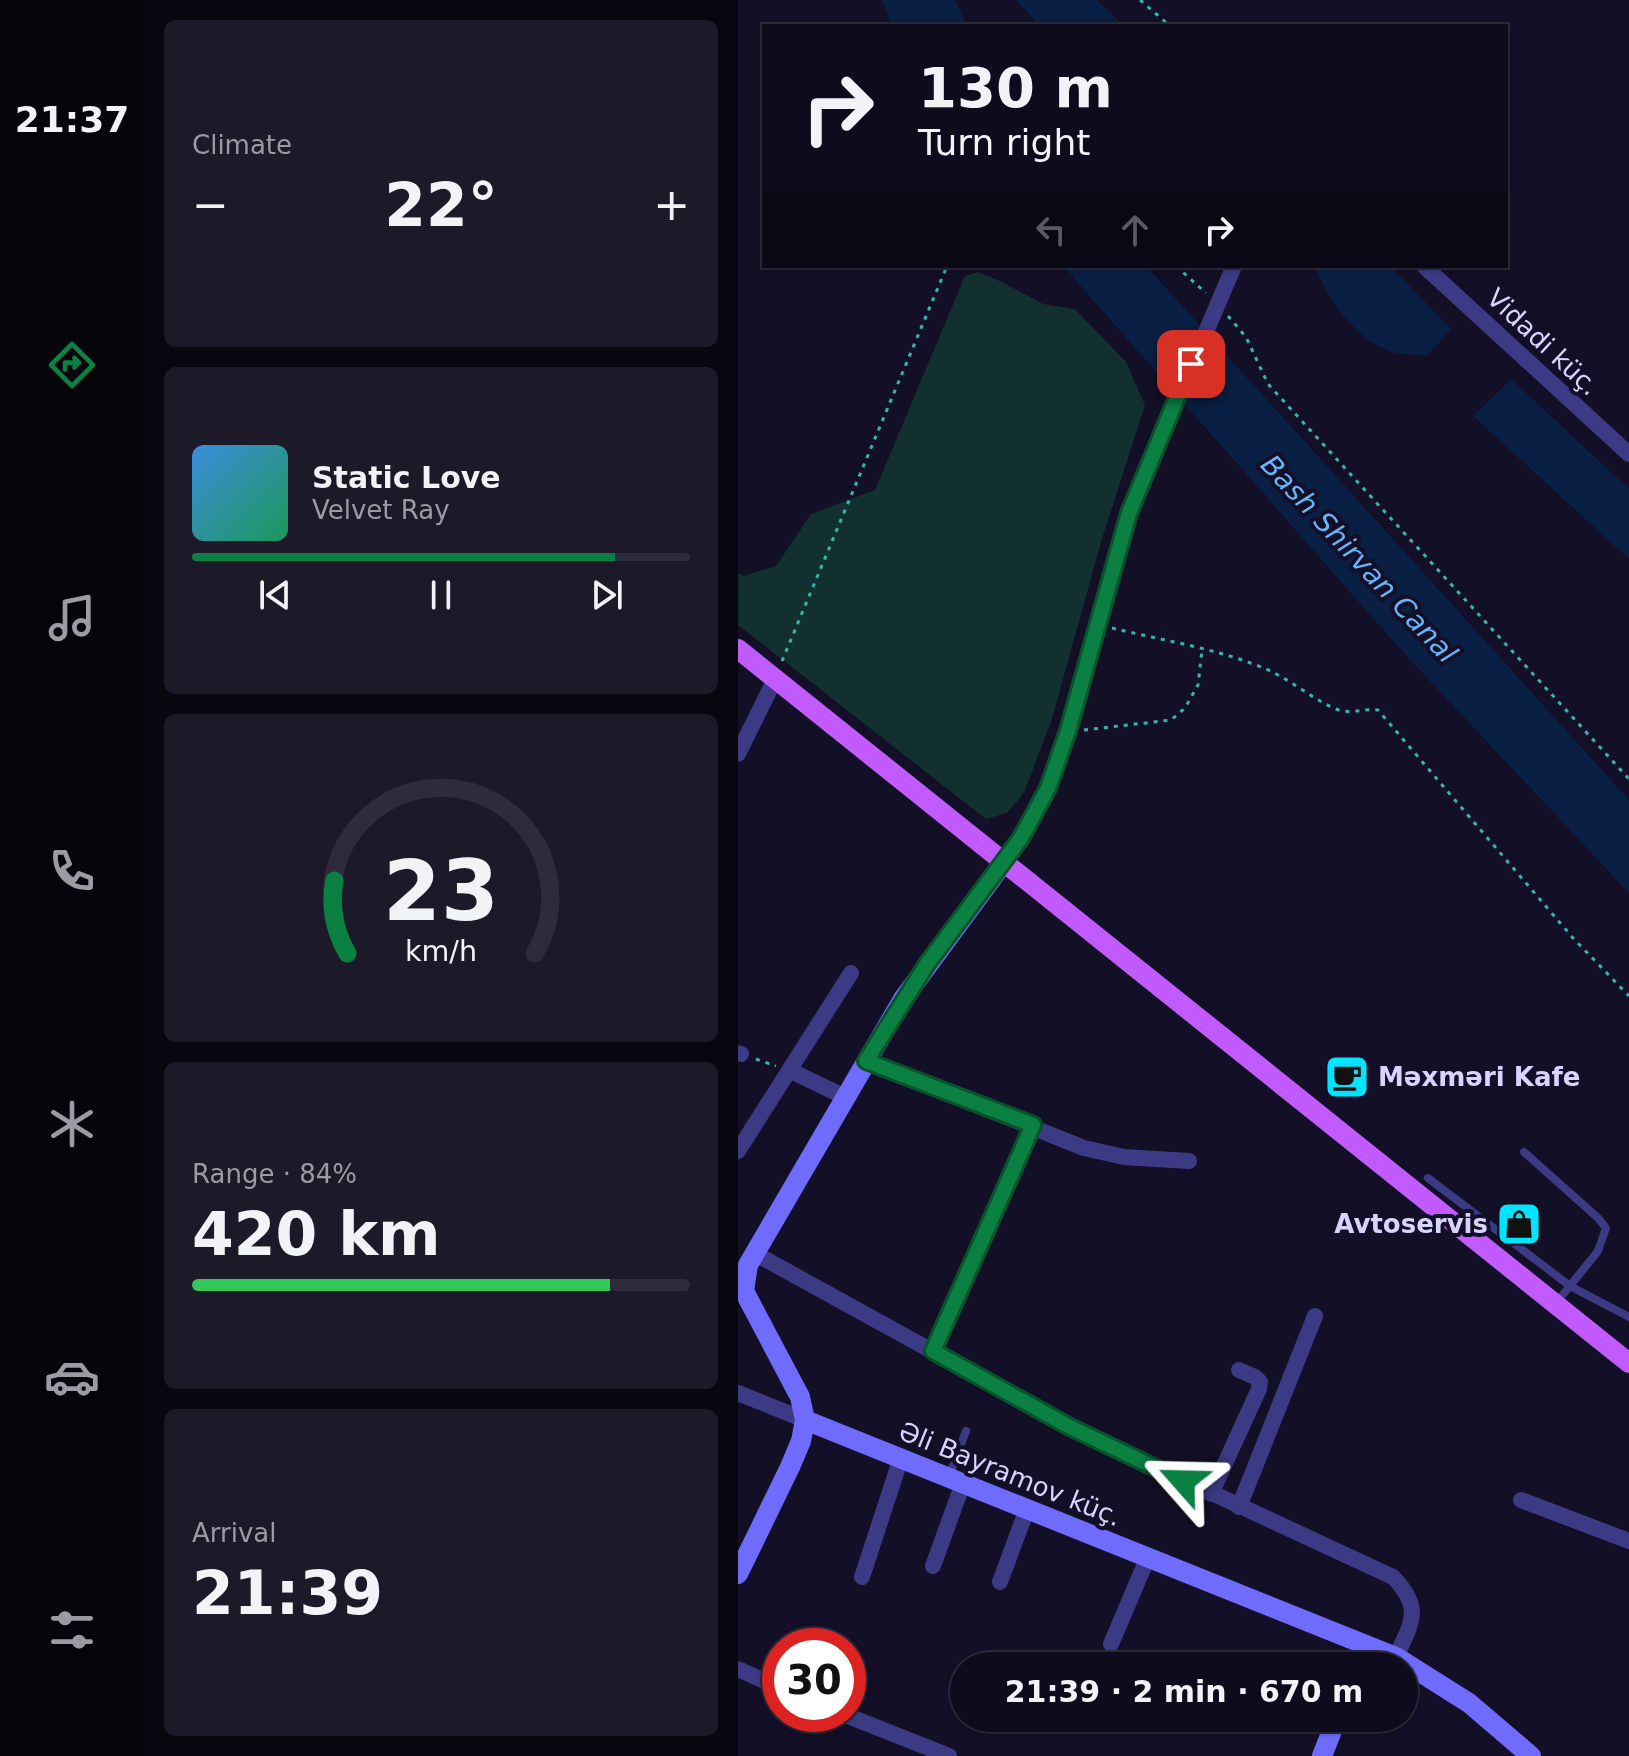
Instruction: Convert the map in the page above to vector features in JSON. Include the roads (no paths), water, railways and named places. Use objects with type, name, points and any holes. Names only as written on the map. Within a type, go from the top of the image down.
[{"type":"main road","points":[[738,649],[1629,1363]]},
{"type":"street","points":[[738,1574],[790,1467],[801,1441],[805,1420],[800,1397],[751,1308],[741,1275],[919,976],[1004,862],[1038,808],[1057,768],[1129,513],[1233,268]]},
{"type":"street","name":"Vidadi küç.","points":[[1426,268],[1629,454]]},
{"type":"street","points":[[738,754],[775,679]]},
{"type":"street","points":[[738,1151],[851,973]]},
{"type":"street","points":[[866,1061],[1033,1125],[1084,1148],[1124,1157],[1189,1161]]},
{"type":"street","points":[[791,1071],[845,1097]]},
{"type":"street","points":[[933,1351],[1033,1125]]},
{"type":"street","points":[[754,1253],[1070,1427],[1393,1577],[1409,1593],[1413,1611],[1398,1652]]},
{"type":"street","points":[[1239,1507],[1315,1316]]},
{"type":"street","points":[[1211,1494],[1259,1389],[1260,1382],[1255,1377],[1239,1370]]},
{"type":"street","points":[[738,1393],[805,1420]]},
{"type":"street","name":"Əli Bayramov küç.","points":[[805,1420],[1384,1652]]},
{"type":"street","points":[[862,1577],[901,1458]]},
{"type":"street","points":[[933,1566],[956,1480]]},
{"type":"street","points":[[1521,1500],[1629,1541]]},
{"type":"street","points":[[1000,1582],[1027,1509]]},
{"type":"street","points":[[1111,1644],[1148,1557]]},
{"type":"street","points":[[1363,1652],[1366,1645]]},
{"type":"street","points":[[738,1669],[762,1680]]},
{"type":"street","name":"Əli Bayramov küç.","points":[[1418,1671],[1469,1703],[1531,1756]]},
{"type":"street","points":[[866,1723],[949,1756]]},
{"type":"street","points":[[1322,1756],[1331,1732]]},
{"type":"lane","points":[[1524,1152],[1606,1228],[1598,1251],[1555,1304]]},
{"type":"lane","points":[[1428,1178],[1570,1286],[1629,1317]]},
{"type":"lane","points":[[956,1480],[966,1431]]},
{"type":"water","points":[[882,0],[955,0],[966,24],[890,24]]},
{"type":"water","points":[[1016,0],[1097,0],[1122,24],[1038,24]]},
{"type":"water","name":"Bash Shirvan Canal","points":[[1065,268],[1148,268],[1629,800],[1629,893],[1402,651]]},
{"type":"water","points":[[1315,268],[1392,268],[1451,329],[1427,356],[1389,351],[1353,327]]},
{"type":"water","points":[[1511,379],[1629,489],[1629,559],[1473,416]]},
{"type":"place","name":"Məxməri Kafe","points":[[1347,1077]]},
{"type":"place","name":"Avtoservis","points":[[1519,1224]]}]
